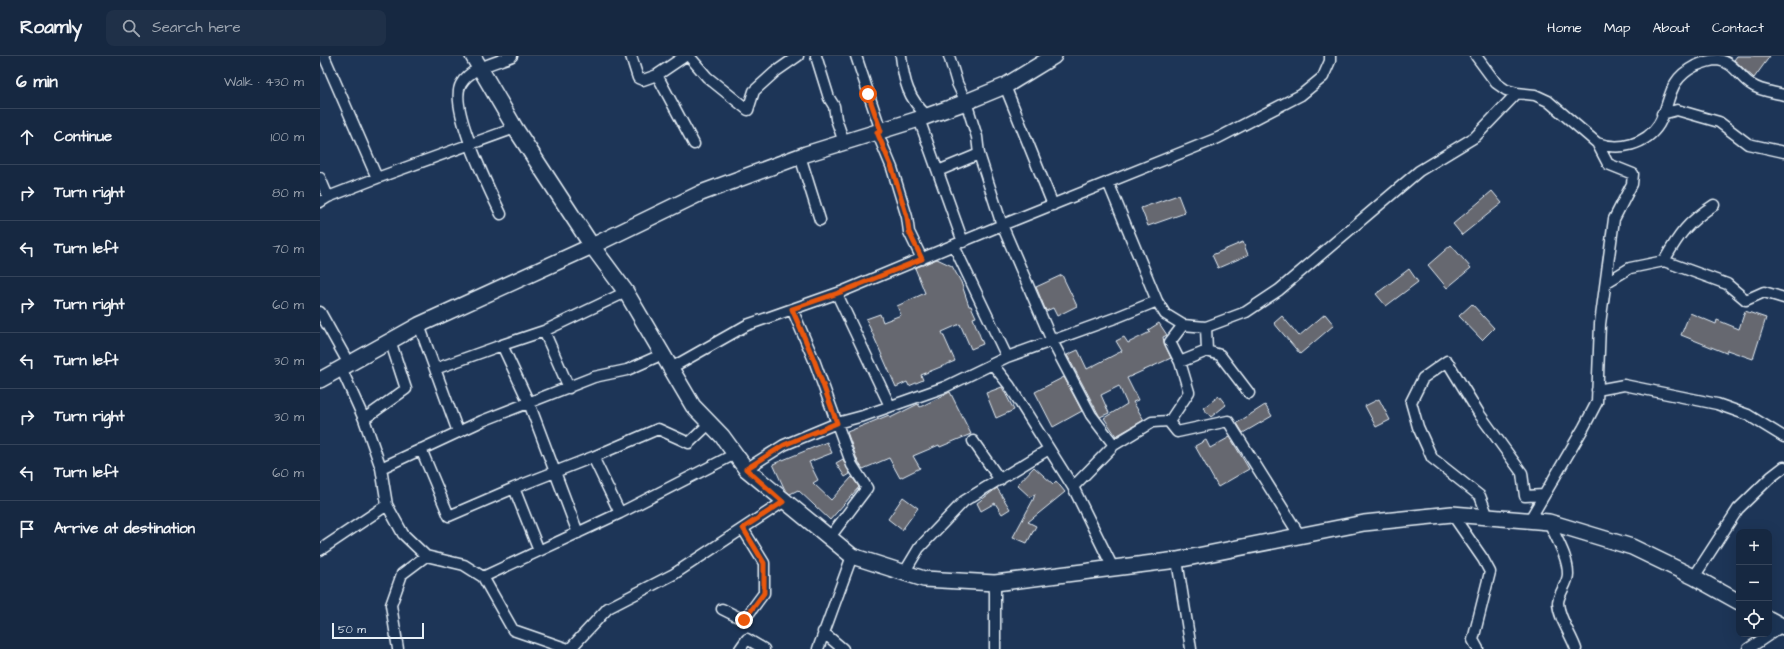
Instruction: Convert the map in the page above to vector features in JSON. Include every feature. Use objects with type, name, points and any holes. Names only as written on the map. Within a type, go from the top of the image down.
[{"type":"street","points":[[324,56],[376,178]]},
{"type":"street","points":[[501,214],[470,145],[461,110],[459,90],[477,62],[512,56]]},
{"type":"street","points":[[631,56],[638,78],[644,80],[657,75],[685,56]]},
{"type":"street","points":[[689,56],[707,77],[748,110],[754,91],[775,72],[798,56]]},
{"type":"street","points":[[816,56],[829,98],[834,106],[836,119],[844,142]]},
{"type":"street","points":[[856,56],[907,217],[909,232],[922,259]]},
{"type":"street","points":[[901,56],[906,82],[912,99],[923,118],[958,244],[1007,357]]},
{"type":"street","points":[[949,56],[957,83],[966,102],[977,137],[979,154],[1002,225],[1052,341],[1091,415],[1114,445]]},
{"type":"street","points":[[320,380],[390,340],[420,325],[592,246],[701,193],[800,156],[923,118],[966,102],[1005,86],[1054,56]]},
{"type":"street","points":[[671,368],[747,324],[837,294],[1002,225],[1218,138],[1301,95],[1323,77],[1330,61],[1330,56]]},
{"type":"street","points":[[1476,56],[1496,83],[1506,90],[1517,94],[1535,95],[1548,101],[1597,143],[1610,148],[1629,145],[1646,138],[1659,124],[1672,88],[1685,71],[1702,62],[1719,60],[1734,68],[1752,86],[1784,95]]},
{"type":"street","points":[[1695,66],[1698,56]]},
{"type":"street","points":[[477,62],[515,128],[592,246],[626,292],[693,406],[722,436],[746,469],[783,502],[830,537],[852,556],[924,579],[995,583],[1177,560],[1364,523],[1452,514],[1549,522],[1632,547],[1694,577],[1737,601]]},
{"type":"street","points":[[657,75],[694,144]]},
{"type":"street","points":[[1005,86],[1053,205]]},
{"type":"street","points":[[1108,182],[1158,301],[1165,314],[1183,325],[1206,327],[1246,312],[1279,290],[1419,171],[1475,137],[1517,94]]},
{"type":"street","points":[[1662,114],[1677,110],[1719,122],[1748,144],[1784,152]]},
{"type":"street","points":[[320,178],[324,199],[376,178],[515,128]]},
{"type":"street","points":[[1530,521],[1597,402],[1600,324],[1607,282],[1614,219],[1632,184],[1633,174],[1608,164],[1597,143]]},
{"type":"street","points":[[938,171],[979,154]]},
{"type":"street","points":[[800,156],[820,220]]},
{"type":"street","points":[[1664,260],[1677,238],[1696,217],[1714,205]]},
{"type":"street","points":[[1607,282],[1630,268],[1664,260],[1727,284],[1746,300],[1764,292],[1784,298]]},
{"type":"street","points":[[435,369],[544,331],[626,292]]},
{"type":"street","points":[[837,294],[890,406]]},
{"type":"street","points":[[746,469],[784,445],[837,423],[945,387],[1007,357],[1158,301]]},
{"type":"street","points":[[792,309],[814,360],[852,464],[868,488],[830,537]]},
{"type":"street","points":[[320,312],[345,366],[364,419],[381,468],[387,505],[403,534],[426,556],[464,565],[483,577],[513,630],[569,649],[608,608],[674,574],[783,502]]},
{"type":"street","points":[[420,325],[458,432]]},
{"type":"street","points":[[1169,421],[1190,392],[1180,362],[1170,342],[1183,325]]},
{"type":"street","points":[[1206,327],[1208,351]]},
{"type":"street","points":[[544,331],[569,388]]},
{"type":"street","points":[[364,419],[406,389],[390,340]]},
{"type":"street","points":[[502,345],[529,403],[578,533]]},
{"type":"street","points":[[1180,362],[1208,351],[1220,355],[1249,393]]},
{"type":"street","points":[[381,468],[458,432],[529,403],[594,377],[627,370],[663,354]]},
{"type":"street","points":[[1488,517],[1480,496],[1432,458],[1418,427],[1411,402],[1423,378],[1447,361],[1480,415],[1522,473],[1525,496],[1544,495]]},
{"type":"street","points":[[993,365],[1009,384],[1073,487],[1113,568]]},
{"type":"street","points":[[1597,390],[1624,384],[1717,404],[1748,415],[1784,437]]},
{"type":"street","points":[[1073,487],[1114,445],[1152,422],[1169,421]]},
{"type":"street","points":[[1169,421],[1176,432],[1228,421],[1300,536]]},
{"type":"street","points":[[421,449],[449,516],[658,429],[689,443],[710,423]]},
{"type":"street","points":[[973,441],[1000,480]]},
{"type":"street","points":[[904,573],[919,548],[964,501],[1049,449]]},
{"type":"street","points":[[483,577],[620,513],[735,454]]},
{"type":"street","points":[[593,457],[620,513]]},
{"type":"street","points":[[1694,577],[1738,509],[1771,477],[1784,467]]},
{"type":"street","points":[[514,488],[539,551]]},
{"type":"street","points":[[320,550],[387,505]]},
{"type":"street","points":[[1452,514],[1483,559],[1490,572],[1473,640],[1478,649]]},
{"type":"street","points":[[1549,522],[1566,560],[1568,575],[1558,602],[1560,615],[1572,637],[1576,649]]},
{"type":"street","points":[[722,609],[744,620],[764,593],[764,563],[743,528]]},
{"type":"street","points":[[398,649],[391,606],[402,574],[426,556]]},
{"type":"street","points":[[818,649],[852,556]]},
{"type":"street","points":[[1177,560],[1191,649]]},
{"type":"street","points":[[995,583],[995,649]]},
{"type":"street","points":[[1748,649],[1778,624]]},
{"type":"street","points":[[823,632],[843,649]]},
{"type":"street","points":[[740,649],[747,639],[764,649]]},
{"type":"building","points":[[1737,56],[1770,56],[1754,78],[1734,60]]},
{"type":"building","points":[[1492,191],[1502,203],[1462,235],[1453,224]]},
{"type":"building","points":[[1178,195],[1185,213],[1148,226],[1141,208]]},
{"type":"building","points":[[1243,242],[1248,255],[1218,268],[1212,255]]},
{"type":"building","points":[[1451,245],[1471,268],[1447,288],[1428,265]]},
{"type":"building","points":[[937,259],[952,266],[961,282],[969,306],[971,306],[976,317],[973,318],[983,344],[971,349],[960,324],[942,332],[955,361],[921,375],[923,380],[909,386],[907,382],[896,387],[866,319],[880,314],[883,322],[901,315],[897,306],[925,293],[915,268]]},
{"type":"building","points":[[1409,269],[1418,282],[1386,306],[1376,294]]},
{"type":"building","points":[[1062,275],[1077,306],[1057,316],[1053,308],[1046,311],[1036,287]]},
{"type":"building","points":[[1472,304],[1494,328],[1482,340],[1459,316]]},
{"type":"building","points":[[1745,311],[1766,318],[1753,359],[1727,350],[1726,353],[1681,335],[1690,313],[1716,324],[1717,320],[1739,329]]},
{"type":"building","points":[[1325,314],[1334,325],[1300,354],[1274,323],[1282,316],[1299,336]]},
{"type":"building","points":[[1159,323],[1167,335],[1163,337],[1171,358],[1127,378],[1138,400],[1133,402],[1144,420],[1116,436],[1104,418],[1127,404],[1119,386],[1101,395],[1109,413],[1100,417],[1067,355],[1078,350],[1087,369],[1122,351],[1116,341],[1124,337],[1128,343],[1150,332],[1148,330]]},
{"type":"building","points":[[1064,377],[1082,411],[1053,427],[1035,392]]},
{"type":"building","points":[[1002,387],[1014,410],[996,418],[986,393]]},
{"type":"building","points":[[950,392],[971,434],[913,456],[920,468],[900,478],[889,458],[863,469],[858,462],[847,432],[889,415],[890,418],[918,404],[920,407]]},
{"type":"building","points":[[1219,396],[1226,405],[1211,417],[1203,408]]},
{"type":"building","points":[[1379,399],[1390,420],[1376,427],[1365,406]]},
{"type":"building","points":[[1265,405],[1272,416],[1243,433],[1237,423]]},
{"type":"building","points":[[1230,437],[1249,469],[1218,487],[1195,446],[1206,440],[1210,448]]},
{"type":"building","points":[[827,442],[832,453],[809,462],[818,480],[813,483],[831,500],[852,477],[859,487],[830,520],[798,490],[790,494],[785,490],[773,464]]},
{"type":"building","points":[[843,459],[850,474],[845,477],[836,463]]},
{"type":"building","points":[[1034,467],[1053,484],[1056,481],[1065,492],[1028,522],[1036,526],[1027,543],[1013,537],[1035,494],[1030,497],[1017,485]]},
{"type":"building","points":[[997,488],[1010,509],[1002,514],[995,503],[981,511],[977,503]]},
{"type":"building","points":[[903,497],[918,508],[902,530],[888,519]]},
{"type":"route","points":[[744,620],[764,593],[764,563],[743,528],[783,502],[746,469],[784,445],[837,423],[814,360],[792,309],[841,292],[922,259],[909,232],[907,217],[899,189],[877,132],[881,131],[868,94]]}]
